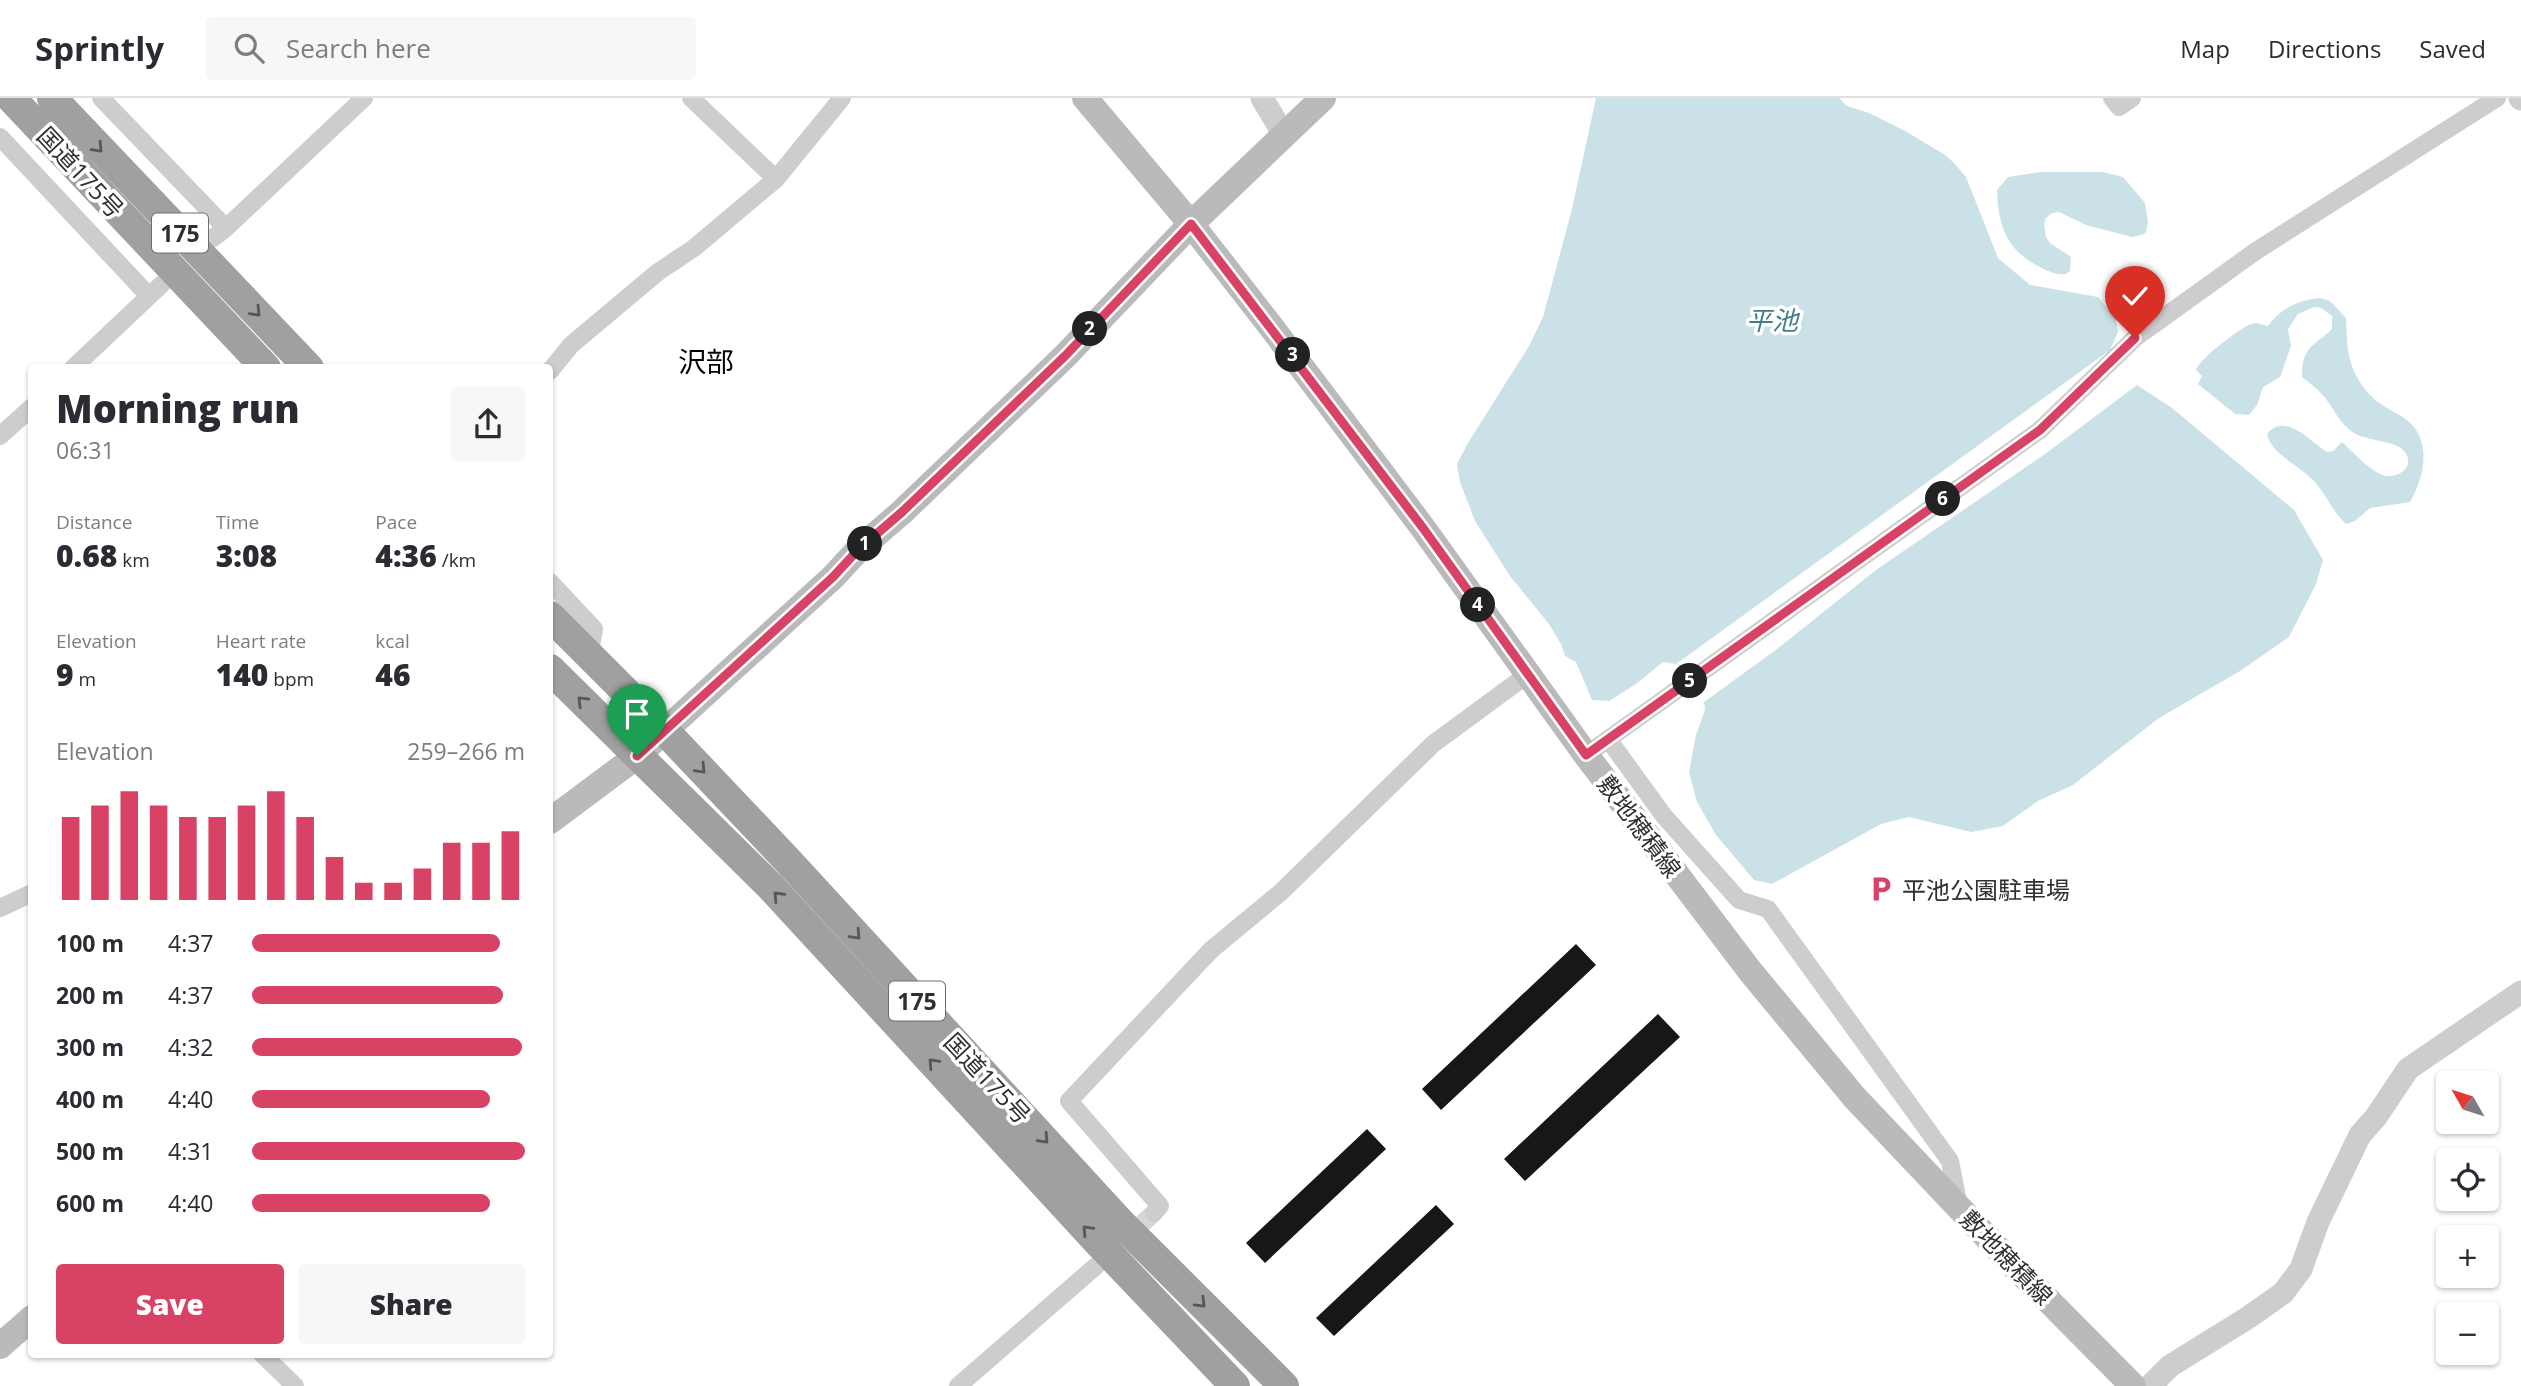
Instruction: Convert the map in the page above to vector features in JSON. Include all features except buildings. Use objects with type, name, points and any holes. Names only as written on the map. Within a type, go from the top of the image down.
[{"type":"highway","name":"国道175号","points":[[11,98],[262,364]]},
{"type":"highway","name":"国道175号","points":[[52,98],[305,364]]},
{"type":"highway","name":"国道175号","points":[[553,619],[790,863],[1118,1220],[1284,1386]]},
{"type":"highway","name":"国道175号","points":[[553,674],[770,886],[1097,1241],[1235,1386]]},
{"type":"main road","name":"敷地穂積線","points":[[1085,98],[1191,224],[1423,528],[1586,755],[1776,1002],[1855,1098],[2133,1386]]},
{"type":"main road","points":[[553,819],[665,732],[833,577],[858,550],[902,512],[1065,356],[1191,224],[1324,98]]},
{"type":"main road","points":[[0,1346],[28,1322]]},
{"type":"street","points":[[101,98],[220,233],[364,98]]},
{"type":"street","points":[[691,98],[776,179]]},
{"type":"street","points":[[553,367],[571,345],[776,179],[842,98]]},
{"type":"street","points":[[1262,98],[1284,135]]},
{"type":"street","points":[[2112,98],[2119,107],[2132,98]]},
{"type":"street","points":[[1586,755],[2040,430],[2135,338],[2234,267],[2497,98]]},
{"type":"street","points":[[0,137],[149,296]]},
{"type":"street","points":[[77,364],[162,284]]},
{"type":"street","points":[[0,436],[28,411]]},
{"type":"street","points":[[553,585],[594,628],[589,657]]},
{"type":"street","points":[[1154,1213],[1160,1206],[1069,1101],[1211,950],[1281,892],[1433,744],[1528,674]]},
{"type":"street","points":[[1608,739],[1664,816],[1739,900],[1768,909],[1950,1161],[1959,1207]]},
{"type":"street","points":[[0,908],[28,895]]},
{"type":"street","points":[[2150,1386],[2170,1366],[2283,1293],[2301,1269],[2318,1222],[2360,1135],[2376,1117],[2408,1069],[2521,992]]},
{"type":"street","points":[[958,1386],[1096,1266]]},
{"type":"street","points":[[266,1358],[295,1386]]},
{"type":"water","name":"平池","points":[[1596,98],[1839,98],[1847,106],[1869,113],[1907,132],[1945,155],[1966,177],[1998,258],[2030,285],[2098,297],[2116,319],[2118,332],[2110,350],[1676,664],[1663,662],[1609,701],[1592,700],[1576,662],[1565,656],[1549,624],[1510,576],[1475,521],[1460,482],[1457,464],[1529,346],[1543,317],[1572,209]]},
{"type":"water","points":[[2040,172],[2102,172],[2123,177],[2145,203],[2148,222],[2146,232],[2132,237],[2086,225],[2059,212],[2052,213],[2044,224],[2046,237],[2050,243],[2071,257],[2070,271],[2066,274],[2050,272],[2029,261],[2006,236],[1997,190],[2008,177]]},
{"type":"water","points":[[2321,298],[2330,301],[2346,318],[2352,367],[2362,385],[2377,401],[2413,426],[2423,447],[2422,469],[2410,502],[2370,508],[2355,521],[2346,524],[2313,480],[2274,448],[2267,434],[2274,428],[2290,427],[2327,452],[2333,451],[2342,442],[2370,468],[2386,476],[2403,472],[2407,467],[2408,457],[2404,451],[2389,443],[2354,433],[2341,421],[2321,393],[2302,377],[2306,353],[2332,329],[2332,316],[2321,308],[2314,307],[2298,314],[2288,329],[2291,346],[2280,377],[2263,387],[2257,405],[2249,415],[2235,414],[2198,384],[2202,376],[2196,370],[2211,352],[2251,324],[2268,326],[2291,306]]},
{"type":"water","points":[[2137,385],[2172,408],[2294,510],[2323,560],[2316,584],[2289,637],[2240,671],[2159,718],[2073,785],[2038,801],[2003,826],[1971,832],[1909,817],[1881,824],[1772,884],[1754,880],[1716,835],[1697,802],[1689,772],[1696,735],[1705,710],[1704,702],[1777,649],[1876,570],[2045,454]]},
{"type":"tunnel","points":[[1102,1260],[1154,1213]]},
{"type":"place","name":"平池公園駐車場","points":[[1881,889]]},
{"type":"district","name":"沢部","points":[[706,361]]},
{"type":"route","points":[[637,756],[833,577],[858,550],[902,512],[1065,356],[1191,224],[1423,528],[1586,755],[2040,430],[2135,338]]}]
